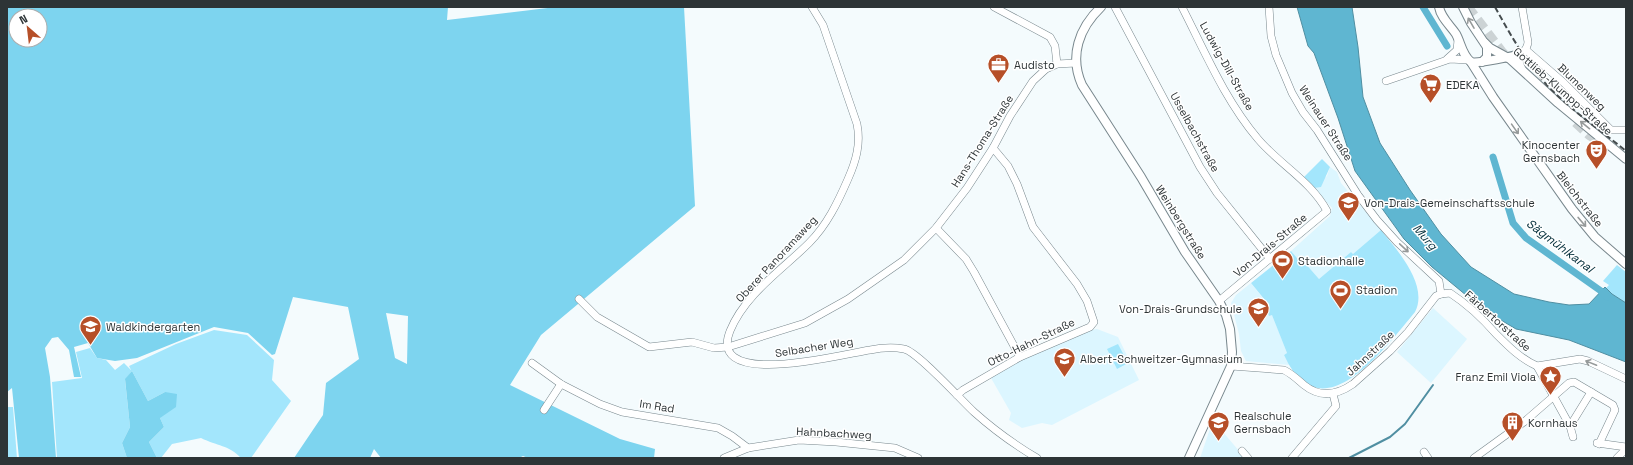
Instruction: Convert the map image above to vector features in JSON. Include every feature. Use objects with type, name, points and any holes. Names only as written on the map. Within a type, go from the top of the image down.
[{"type":"street","name":"Oberer Panoramaweg","points":[[728,348],[728,339],[734,323],[755,294],[810,242],[822,228],[840,199],[858,150],[859,140],[857,124],[832,49],[822,25],[812,7]]},
{"type":"street","points":[[994,7],[1050,37],[1055,46],[1058,64]]},
{"type":"street","name":"Weinbergstraße","points":[[1101,7],[1093,14],[1084,30],[1078,47],[1076,63],[1078,76],[1082,85],[1137,171],[1185,252],[1219,301],[1226,315],[1230,329],[1232,352],[1231,366],[1189,458]]},
{"type":"street","name":"Usselbachstraße","points":[[1115,7],[1200,167],[1217,193],[1270,259]]},
{"type":"street","name":"Ludwig-Dill-Straße","points":[[1182,7],[1234,107],[1258,140],[1322,202]]},
{"type":"street","name":"Weinauer Straße","points":[[1269,7],[1271,36],[1276,55],[1292,93],[1303,112],[1331,150],[1358,196],[1397,242],[1439,282],[1441,294]]},
{"type":"street","points":[[1464,7],[1470,23],[1485,43],[1488,53],[1487,57],[1482,62]]},
{"type":"street","points":[[1522,7],[1528,42],[1528,47],[1519,58],[1522,69]]},
{"type":"street","name":"Bleichstraße","points":[[1439,9],[1457,36],[1469,61],[1496,102],[1572,209],[1595,237],[1626,264]]},
{"type":"street","points":[[1443,61],[1457,50],[1457,36]]},
{"type":"street","name":"Gottlieb-Klumpp-Straße","points":[[1485,43],[1490,48],[1505,55],[1558,103],[1626,159]]},
{"type":"street","points":[[1386,81],[1453,58],[1482,62],[1524,51]]},
{"type":"street","name":"Blumenweg","points":[[1524,51],[1564,84],[1611,130],[1626,130]]},
{"type":"street","name":"Hans-Thoma-Straße","points":[[728,348],[805,323],[829,311],[878,280],[904,260],[936,228],[968,188],[993,148],[1010,116],[1033,81],[1046,69],[1058,64],[1076,63]]},
{"type":"street","name":"Otto-Hahn-Straße","points":[[957,395],[1020,357],[1090,327],[1094,322],[1087,301],[1077,284],[1033,227],[1017,184],[1008,166],[993,148]]},
{"type":"street","name":"Von-Drais-Straße","points":[[1219,301],[1327,211],[1322,202]]},
{"type":"street","points":[[936,228],[970,265],[1020,357]]},
{"type":"street","name":"Färbertorstraße","points":[[1441,294],[1450,293],[1455,296],[1516,353],[1527,362],[1537,366]]},
{"type":"street","name":"Jahnstraße","points":[[1333,394],[1353,384],[1390,351],[1408,332],[1436,296],[1441,294]]},
{"type":"street","points":[[578,299],[597,317],[649,347],[692,342],[714,348],[728,348]]},
{"type":"street","name":"Selbacher Weg","points":[[728,348],[735,358],[741,362],[768,365],[807,361],[870,350],[906,349],[918,358],[993,428],[1037,458]]},
{"type":"street","points":[[1573,437],[1570,426],[1537,366],[1580,359],[1588,361],[1626,379]]},
{"type":"street","name":"Im Rad","points":[[532,363],[561,384],[600,404],[622,412],[718,428],[748,448]]},
{"type":"street","points":[[1231,366],[1284,370],[1292,374],[1306,386],[1319,393],[1333,394],[1336,406],[1292,458]]},
{"type":"street","points":[[1474,458],[1524,422],[1569,383],[1574,382],[1613,405],[1615,410],[1598,443],[1626,448]]},
{"type":"street","points":[[544,410],[561,384]]},
{"type":"street","points":[[1570,426],[1591,392]]},
{"type":"street","name":"Hahnbachweg","points":[[724,458],[748,448],[799,440],[895,448],[918,458]]},
{"type":"street","points":[[1617,458],[1626,448]]},
{"type":"street","points":[[1242,451],[1248,458]]},
{"type":"street","points":[[1424,452],[1428,458]]},
{"type":"shaded area","points":[[7,7],[448,7],[447,20],[556,7],[684,7],[695,206],[541,335],[510,385],[620,439],[655,449],[654,458],[528,458],[523,456],[519,458],[381,458],[374,449],[370,458],[294,458],[323,415],[326,383],[359,359],[348,307],[293,297],[275,354],[272,355],[248,333],[214,327],[137,358],[115,361],[97,358],[88,343],[74,347],[81,377],[74,377],[69,350],[58,337],[52,338],[45,348],[50,377],[56,458],[19,458],[12,388],[7,392]],"holes":[[[386,313],[408,316],[407,364],[395,358]]]},
{"type":"shaded area","points":[[1322,159],[1330,167],[1321,187],[1314,188],[1304,177]]},
{"type":"shaded area","name":"Von-Drais-Gemeinschaftsschule","points":[[1330,167],[1337,172],[1341,183],[1381,230],[1353,254],[1351,252],[1319,279],[1305,263],[1302,265],[1291,251],[1330,216],[1332,208],[1314,188],[1327,176]]},
{"type":"shaded area","name":"Stadion","points":[[1381,230],[1395,247],[1415,279],[1418,291],[1418,302],[1415,312],[1387,346],[1352,378],[1334,387],[1316,388],[1299,378],[1284,355],[1287,353],[1272,315],[1269,316],[1266,308],[1269,305],[1251,283],[1291,251],[1302,264],[1305,263],[1319,279],[1351,252],[1353,254]]},
{"type":"shaded area","points":[[1617,265],[1626,272],[1626,303],[1612,294],[1606,288],[1609,285],[1603,281]]},
{"type":"shaded area","name":"Von-Drais-Grundschule","points":[[1251,283],[1269,306],[1287,353],[1284,355],[1289,365],[1246,361],[1241,351],[1239,334],[1231,303],[1236,295]]},
{"type":"shaded area","points":[[1433,308],[1467,339],[1431,383],[1397,352]]},
{"type":"shaded area","name":"Albert-Schweitzer-Gymnasium","points":[[1097,329],[1118,337],[1139,380],[1052,425],[1042,423],[1022,428],[1009,420],[1011,413],[991,378],[1020,360],[1089,330]]},
{"type":"shaded area","points":[[214,330],[247,335],[274,360],[272,380],[291,401],[251,458],[241,458],[227,448],[201,438],[172,444],[161,458],[157,458],[149,442],[164,427],[160,418],[165,392],[148,401],[132,371],[125,380],[130,427],[122,443],[127,458],[57,458],[52,382],[82,378],[76,352],[90,348],[97,358],[106,360],[115,370],[124,363],[131,370],[129,366],[176,344]]},
{"type":"shaded area","points":[[1118,344],[1128,363],[1117,369],[1107,349]]},
{"type":"shaded area","points":[[132,371],[148,401],[165,392],[177,394],[176,407],[160,418],[164,427],[149,442],[157,458],[127,458],[122,443],[130,427],[125,379]]},
{"type":"shaded area","points":[[7,407],[13,407],[17,458],[7,458]]},
{"type":"shaded area","name":"Realschule Gernsbach","points":[[1217,425],[1245,458],[1200,458],[1211,426]]},
{"type":"water","name":"Murg","points":[[1297,7],[1352,7],[1363,97],[1380,143],[1410,190],[1441,234],[1471,267],[1514,294],[1569,305],[1589,304],[1605,287],[1612,294],[1626,303],[1626,362],[1569,340],[1516,329],[1484,310],[1432,267],[1404,239],[1355,171],[1338,118],[1314,53],[1308,46]]},
{"type":"waterway","name":"Sägmühlkanal","points":[[1423,7],[1447,46]]},
{"type":"waterway","name":"Sägmühlkanal","points":[[1493,157],[1513,223],[1526,238],[1601,291],[1607,297]]},
{"type":"waterway","points":[[1349,458],[1390,437],[1405,424],[1433,385]]},
{"type":"tunnel","points":[[1467,7],[1507,58]]},
{"type":"tunnel","points":[[1576,122],[1589,134],[1603,143]]},
{"type":"railway","points":[[1495,7],[1525,57],[1546,84],[1574,110],[1626,151]]},
{"type":"place","name":"Audisto","points":[[999,84]]},
{"type":"place","name":"EDEKA","points":[[1431,104]]},
{"type":"place","name":"Kinocenter Gernsbach","points":[[1596,170]]},
{"type":"place","name":"Von-Drais-Gemeinschaftsschule","points":[[1348,222]]},
{"type":"place","name":"Stadionhalle","points":[[1282,280]]},
{"type":"place","name":"Stadion","points":[[1341,310]]},
{"type":"place","name":"Von-Drais-Grundschule","points":[[1258,328]]},
{"type":"place","name":"Waldkindergarten","points":[[90,346]]},
{"type":"place","name":"Albert-Schweitzer-Gymnasium","points":[[1065,378]]},
{"type":"place","name":"Franz Emil Viola","points":[[1551,396]]},
{"type":"place","name":"Realschule Gernsbach","points":[[1218,442]]},
{"type":"place","name":"Kornhaus","points":[[1513,442]]}]
